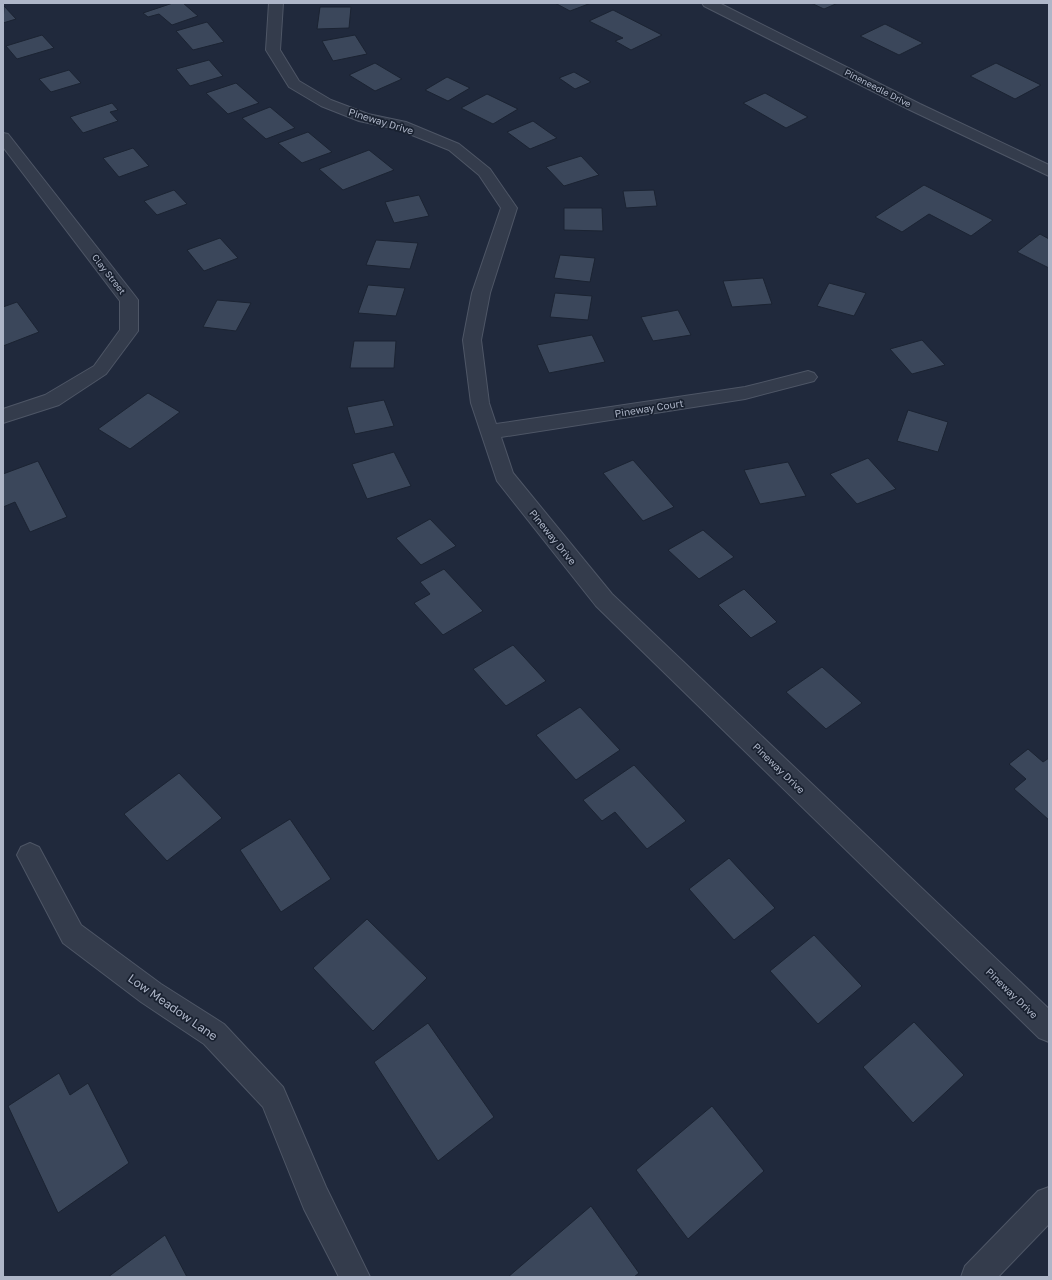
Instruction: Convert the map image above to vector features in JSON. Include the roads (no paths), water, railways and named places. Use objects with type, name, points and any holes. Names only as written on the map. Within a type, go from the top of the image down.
[{"type":"street","name":"Pineway Drive","points":[[276,3],[273,50],[294,84],[326,104],[364,118],[401,125],[454,147],[485,172],[509,208],[481,293],[472,340],[480,403],[504,476],[604,600],[1049,1028]]},
{"type":"street","name":"Pineneedle Drive","points":[[709,3],[916,107],[1049,171]]},
{"type":"street","name":"Clay Street","points":[[3,137],[130,300],[130,308],[129,331],[100,370],[52,400],[3,416]]},
{"type":"street","name":"Pineway Court","points":[[490,432],[745,393],[808,377]]},
{"type":"street","name":"Low Meadow Lane","points":[[30,855],[72,934],[151,992],[214,1034],[273,1097],[315,1198],[355,1277]]},
{"type":"street","points":[[976,1277],[1049,1202]]}]
